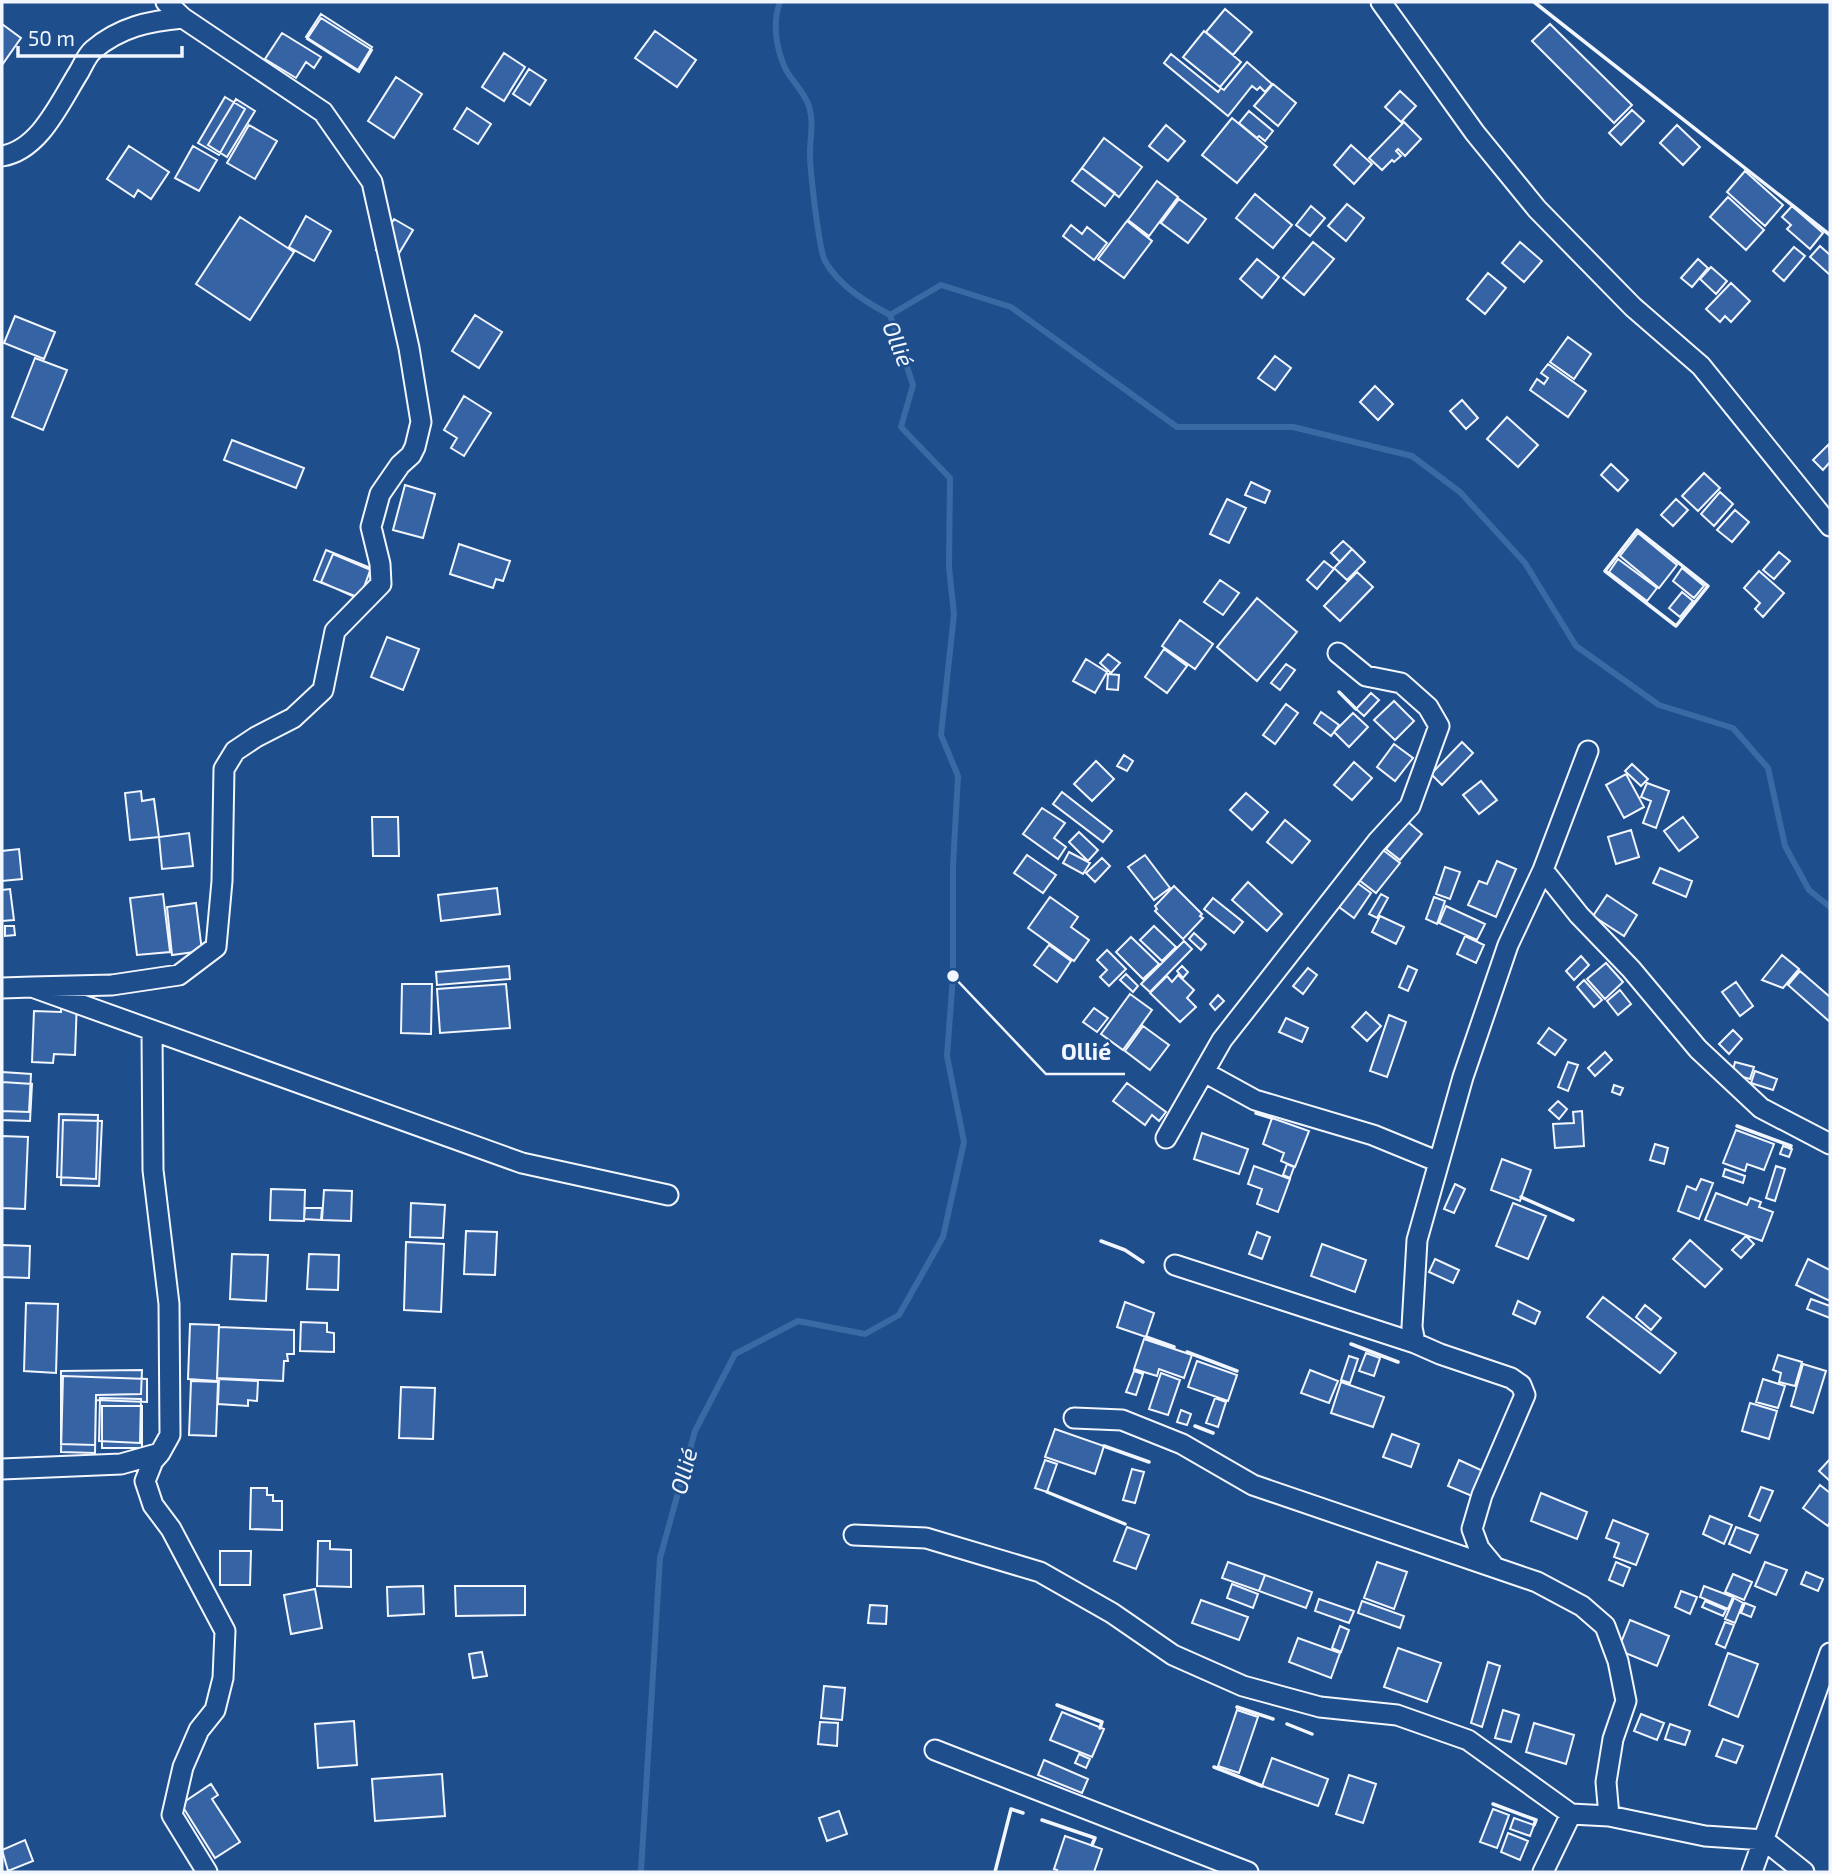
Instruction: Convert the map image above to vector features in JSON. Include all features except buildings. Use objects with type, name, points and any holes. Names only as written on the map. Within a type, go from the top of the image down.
[{"type":"street","points":[[2,988],[112,985],[179,975],[216,947],[222,881],[224,769],[235,751],[293,718],[323,690],[335,631],[381,584],[380,564],[371,527],[380,494],[400,465],[411,455],[421,422],[409,348],[372,182],[323,112],[183,18],[166,2]]},
{"type":"street","points":[[1381,2],[1475,133],[1537,209],[1633,307],[1701,366],[1830,526]]},
{"type":"street","points":[[2,156],[13,155],[27,146],[45,126],[92,51],[119,32],[148,21],[183,18]]},
{"type":"street","points":[[1166,1138],[1222,1040],[1377,842],[1410,806],[1439,726],[1428,707],[1401,683],[1366,676],[1338,653]]},
{"type":"street","points":[[1415,1343],[1412,1328],[1417,1240],[1463,1077],[1508,945],[1543,870],[1588,751]]},
{"type":"street","points":[[1543,870],[1579,915],[1632,970],[1707,1058],[1761,1108],[1830,1144]]},
{"type":"street","points":[[32,987],[522,1163],[668,1195]]},
{"type":"street","points":[[152,1031],[153,1170],[169,1304],[170,1435],[153,1461],[145,1481],[153,1504],[171,1529],[225,1631],[223,1678],[215,1710],[199,1730],[183,1767],[172,1815],[207,1872]]},
{"type":"street","points":[[1204,1072],[1255,1100],[1373,1135],[1439,1162]]},
{"type":"street","points":[[1175,1265],[1415,1343],[1511,1378],[1521,1385],[1525,1395],[1482,1495],[1472,1529],[1479,1548],[1494,1566]]},
{"type":"street","points":[[1074,1418],[1122,1420],[1182,1444],[1253,1485],[1537,1581],[1583,1606],[1605,1626],[1618,1661],[1626,1702],[1613,1738],[1606,1782],[1609,1816]]},
{"type":"street","points":[[2,1469],[121,1464],[160,1453]]},
{"type":"street","points":[[854,1535],[926,1538],[1041,1572],[1112,1613],[1173,1655],[1243,1686],[1320,1707],[1397,1715],[1468,1741],[1571,1814],[1609,1816],[1705,1836],[1764,1840],[1804,1872]]},
{"type":"street","points":[[1752,1872],[1830,1653]]},
{"type":"street","points":[[935,1750],[1248,1872]]},
{"type":"street","points":[[1544,1872],[1571,1814]]},
{"type":"waterway","name":"Ollié","points":[[641,1872],[660,1558],[695,1431],[735,1354],[798,1321],[865,1334],[899,1315],[943,1237],[964,1142],[947,1056],[953,976],[953,866],[958,776],[941,735],[954,614],[949,567],[950,478],[901,427],[913,385],[890,315],[845,286],[825,261],[811,176],[812,124],[809,106],[786,70],[780,53],[776,36],[780,2]]},
{"type":"waterway","points":[[890,315],[941,285],[1011,307],[1177,427],[1293,427],[1412,456],[1460,492],[1525,563],[1576,646],[1659,705],[1733,728],[1768,768],[1785,846],[1809,890],[1830,907]]},
{"type":"wall","points":[[1534,2],[1830,235]]},
{"type":"wall","points":[[1637,530],[1708,586],[1676,626],[1605,571],[1637,530]]},
{"type":"wall","points":[[1339,692],[1356,709]]},
{"type":"wall","points":[[1256,1113],[1272,1118]]},
{"type":"wall","points":[[1737,1126],[1791,1146],[1790,1148]]},
{"type":"wall","points":[[1521,1197],[1573,1220]]},
{"type":"wall","points":[[1101,1241],[1125,1250],[1143,1262]]},
{"type":"wall","points":[[1146,1337],[1174,1347]]},
{"type":"wall","points":[[1351,1344],[1398,1362]]},
{"type":"wall","points":[[1187,1352],[1237,1371]]},
{"type":"wall","points":[[1195,1426],[1213,1433]]},
{"type":"wall","points":[[1104,1446],[1149,1462]]},
{"type":"wall","points":[[1047,1492],[1125,1524]]},
{"type":"wall","points":[[1057,1705],[1102,1722],[1100,1728]]},
{"type":"wall","points":[[1237,1707],[1273,1719]]},
{"type":"wall","points":[[1287,1724],[1312,1734]]},
{"type":"wall","points":[[1214,1767],[1262,1786]]},
{"type":"wall","points":[[1493,1804],[1536,1820],[1534,1825]]},
{"type":"wall","points":[[995,1872],[1011,1809],[1023,1813]]},
{"type":"wall","points":[[1042,1820],[1095,1838],[1092,1845]]},
{"type":"place","name":"Ollié","points":[[953,976]]}]
